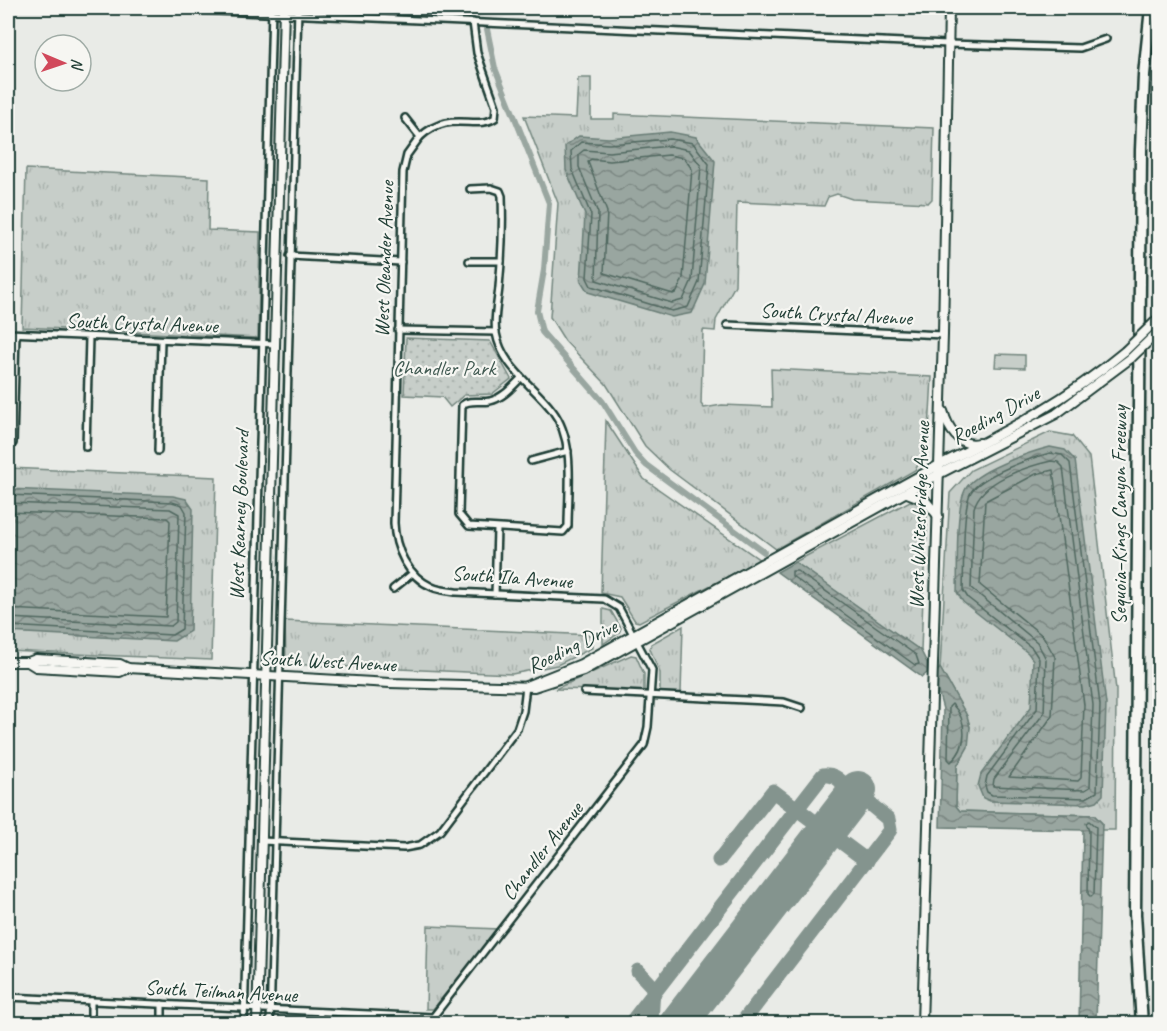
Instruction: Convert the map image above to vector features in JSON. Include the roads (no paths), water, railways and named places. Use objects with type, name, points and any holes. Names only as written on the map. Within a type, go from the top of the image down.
[{"type":"highway","name":"Sequoia–Kings Canyon Freeway","points":[[1142,1023],[1136,914],[1139,333],[1142,108],[1151,8]]},
{"type":"main road","name":"West Whitesbridge Avenue","points":[[922,1023],[943,335],[949,8]]},
{"type":"main road","name":"West Kearney Boulevard","points":[[257,1023],[284,10]]},
{"type":"main road","name":"Roeding Drive","points":[[636,638],[939,465],[989,441],[1050,406],[1125,351],[1160,317]]},
{"type":"main road","name":"Roeding Drive","points":[[526,686],[567,671],[636,638],[939,474],[1056,414],[1131,358],[1160,330]]},
{"type":"main road","points":[[941,403],[948,425],[962,441],[973,444],[989,441]]},
{"type":"main road","points":[[907,493],[926,501],[938,516]]},
{"type":"main road","name":"South West Avenue","points":[[8,662],[28,662],[36,659],[110,663],[128,668],[390,683],[526,686]]},
{"type":"street","points":[[151,8],[284,10],[473,22],[948,44],[1080,48],[1106,39]]},
{"type":"street","name":"West Kearney Boulevard","points":[[244,1023],[272,10]]},
{"type":"street","name":"West Kearney Boulevard","points":[[270,1023],[298,11]]},
{"type":"street","points":[[405,118],[420,137],[441,123],[458,120],[487,122],[495,118],[496,107],[477,53],[473,22]]},
{"type":"street","name":"West Oleander Avenue","points":[[412,573],[398,549],[394,523],[398,330],[405,162],[420,137]]},
{"type":"street","points":[[470,189],[491,188],[500,191],[502,196],[501,261],[496,332],[505,356],[521,378],[553,411],[568,451],[568,526],[563,532],[469,526],[459,514],[462,405],[466,402],[492,401],[507,393],[521,378]]},
{"type":"street","points":[[290,256],[401,262]]},
{"type":"street","points":[[469,261],[501,261]]},
{"type":"street","name":"South Crystal Avenue","points":[[727,326],[943,335]]},
{"type":"street","points":[[398,330],[496,332]]},
{"type":"street","name":"South Crystal Avenue","points":[[8,333],[275,344]]},
{"type":"street","points":[[13,443],[16,334]]},
{"type":"street","points":[[86,447],[89,337]]},
{"type":"street","points":[[158,451],[161,340]]},
{"type":"street","points":[[531,461],[568,451]]},
{"type":"street","points":[[495,594],[497,529]]},
{"type":"street","points":[[393,589],[412,573]]},
{"type":"street","name":"South Ila Avenue","points":[[412,573],[432,588],[456,592],[604,599],[613,603]]},
{"type":"street","name":"Chandler Avenue","points":[[434,1017],[641,749],[647,733],[652,670],[624,616],[613,603]]},
{"type":"street","points":[[262,841],[404,848],[428,841],[440,831],[512,736],[523,711],[526,686]]},
{"type":"street","points":[[584,692],[784,702],[802,708]]},
{"type":"street","points":[[8,997],[8,1023]]},
{"type":"street","name":"South Teilman Avenue","points":[[8,997],[434,1017]]},
{"type":"street","points":[[91,1023],[92,1001]]},
{"type":"street","points":[[162,1004],[162,1023]]},
{"type":"street","points":[[319,1023],[320,1012]]},
{"type":"water","points":[[670,132],[696,137],[715,161],[705,284],[692,313],[672,317],[588,292],[581,281],[585,215],[566,170],[565,146],[579,136],[609,138]]},
{"type":"water","points":[[1050,447],[1065,450],[1075,460],[1106,704],[1103,795],[1097,801],[1086,804],[990,801],[983,798],[978,786],[981,774],[1031,707],[1033,660],[1028,653],[963,602],[957,592],[962,499],[970,483],[979,476],[1017,458]]},
{"type":"water","points":[[8,489],[173,496],[186,499],[193,509],[190,631],[174,641],[8,632]]},
{"type":"water","points":[[795,562],[921,651],[927,663],[927,673],[922,677],[777,572]]},
{"type":"water","points":[[940,668],[967,716],[970,727],[968,747],[957,766],[956,806],[960,811],[1094,815],[1102,823],[1096,1023],[1079,1023],[1083,830],[940,827],[943,709],[937,688],[937,672]]},
{"type":"waterway","points":[[487,29],[495,68],[549,203],[544,270],[537,311],[542,332],[603,402],[635,453],[646,465],[764,552]]},
{"type":"park label","name":"Chandler Park","points":[[444,368]]}]
